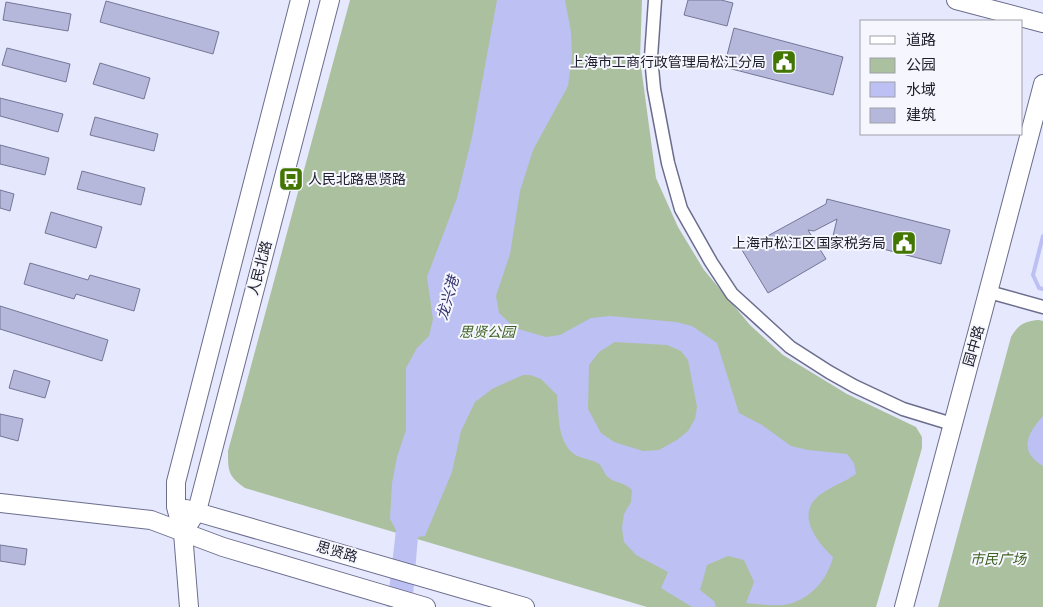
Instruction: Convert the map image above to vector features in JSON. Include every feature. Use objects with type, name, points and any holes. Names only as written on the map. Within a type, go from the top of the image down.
[{"type":"main road","name":"人民北路","points":[[189,607],[183,533],[176,507],[176,482],[300,0]]},
{"type":"main road","name":"人民北路","points":[[183,533],[197,511],[330,0]]},
{"type":"main road","points":[[956,0],[1043,23]]},
{"type":"main road","name":"园中路","points":[[904,607],[1043,84]]},
{"type":"main road","name":"思贤路","points":[[0,504],[151,520],[223,547],[423,606]]},
{"type":"main road","name":"思贤路","points":[[176,507],[197,511],[525,607]]},
{"type":"main road","points":[[151,520],[176,507]]},
{"type":"street","points":[[654,0],[651,57],[654,89],[668,163],[681,209],[710,262],[732,294],[790,347],[829,372],[904,409],[952,424]]},
{"type":"street","points":[[989,292],[1043,307]]},
{"type":"green space","name":"思贤公园","points":[[350,0],[642,0],[640,59],[656,178],[678,227],[704,270],[750,325],[783,355],[847,394],[916,427],[922,437],[922,448],[876,607],[647,607],[245,488],[235,480],[230,473],[228,451]]},
{"type":"green space","name":"市民广场","points":[[1039,320],[1043,321],[1043,607],[938,607],[1011,337],[1022,324]]},
{"type":"water","name":"龙兴港","points":[[497,0],[565,0],[571,32],[572,56],[568,86],[533,150],[520,191],[510,254],[496,296],[499,313],[515,328],[546,337],[560,335],[591,318],[610,316],[676,322],[692,326],[717,343],[739,413],[762,425],[791,446],[808,450],[847,454],[854,463],[856,474],[821,494],[813,501],[809,509],[810,526],[814,535],[833,557],[823,580],[812,592],[797,601],[784,605],[746,603],[754,582],[744,560],[728,556],[707,565],[700,590],[714,601],[716,607],[692,607],[661,588],[668,572],[636,555],[624,542],[622,528],[624,514],[631,502],[632,490],[626,485],[610,479],[599,464],[577,456],[568,449],[560,427],[557,395],[541,379],[530,375],[523,375],[492,389],[475,402],[461,431],[452,472],[425,536],[418,537],[412,607],[387,607],[396,530],[390,519],[392,483],[397,457],[406,430],[406,368],[417,348],[429,336],[433,319],[427,277],[457,198],[472,137]],"holes":[[[615,342],[667,345],[681,351],[688,360],[697,407],[695,419],[688,431],[659,450],[643,451],[614,442],[601,433],[588,409],[589,365],[599,352]]]},
{"type":"water","points":[[1043,416],[1043,466],[1030,454],[1028,442],[1033,429]]},
{"type":"building","points":[[688,0],[721,0],[733,3],[727,26],[684,15]]},
{"type":"building","points":[[106,1],[219,32],[213,54],[100,22]]},
{"type":"building","points":[[6,2],[71,14],[68,31],[3,20]]},
{"type":"building","name":"上海市工商行政管理局松江分局","points":[[734,28],[843,57],[833,95],[724,67]]},
{"type":"building","points":[[7,48],[70,64],[66,82],[2,65]]},
{"type":"building","points":[[100,63],[150,78],[144,99],[93,84]]},
{"type":"building","points":[[0,98],[63,114],[58,132],[0,116]]},
{"type":"building","points":[[95,117],[158,134],[154,151],[90,135]]},
{"type":"building","points":[[0,145],[49,158],[45,175],[0,164]]},
{"type":"building","points":[[82,171],[145,188],[141,205],[77,189]]},
{"type":"building","points":[[0,190],[14,194],[10,211],[0,208]]},
{"type":"building","name":"上海市松江区国家税务局","points":[[827,199],[950,230],[941,264],[833,236],[837,219],[814,231],[808,230],[826,259],[768,293],[742,250],[826,204]]},
{"type":"building","points":[[51,212],[102,227],[96,248],[45,233]]},
{"type":"building","points":[[30,263],[88,280],[90,275],[140,289],[134,311],[76,294],[74,299],[24,284]]},
{"type":"building","points":[[0,306],[108,340],[102,361],[0,329]]},
{"type":"building","points":[[14,370],[50,381],[45,398],[9,388]]},
{"type":"building","points":[[0,414],[23,419],[18,441],[0,436]]},
{"type":"building","points":[[0,545],[27,549],[25,565],[0,561]]},
{"type":"waterway","points":[[1043,236],[1033,275],[1039,288],[1043,289]]},
{"type":"place","name":"上海市工商行政管理局松江分局","points":[[784,62]]},
{"type":"place","name":"人民北路思贤路","points":[[291,179]]},
{"type":"place","name":"上海市松江区国家税务局","points":[[904,243]]}]
